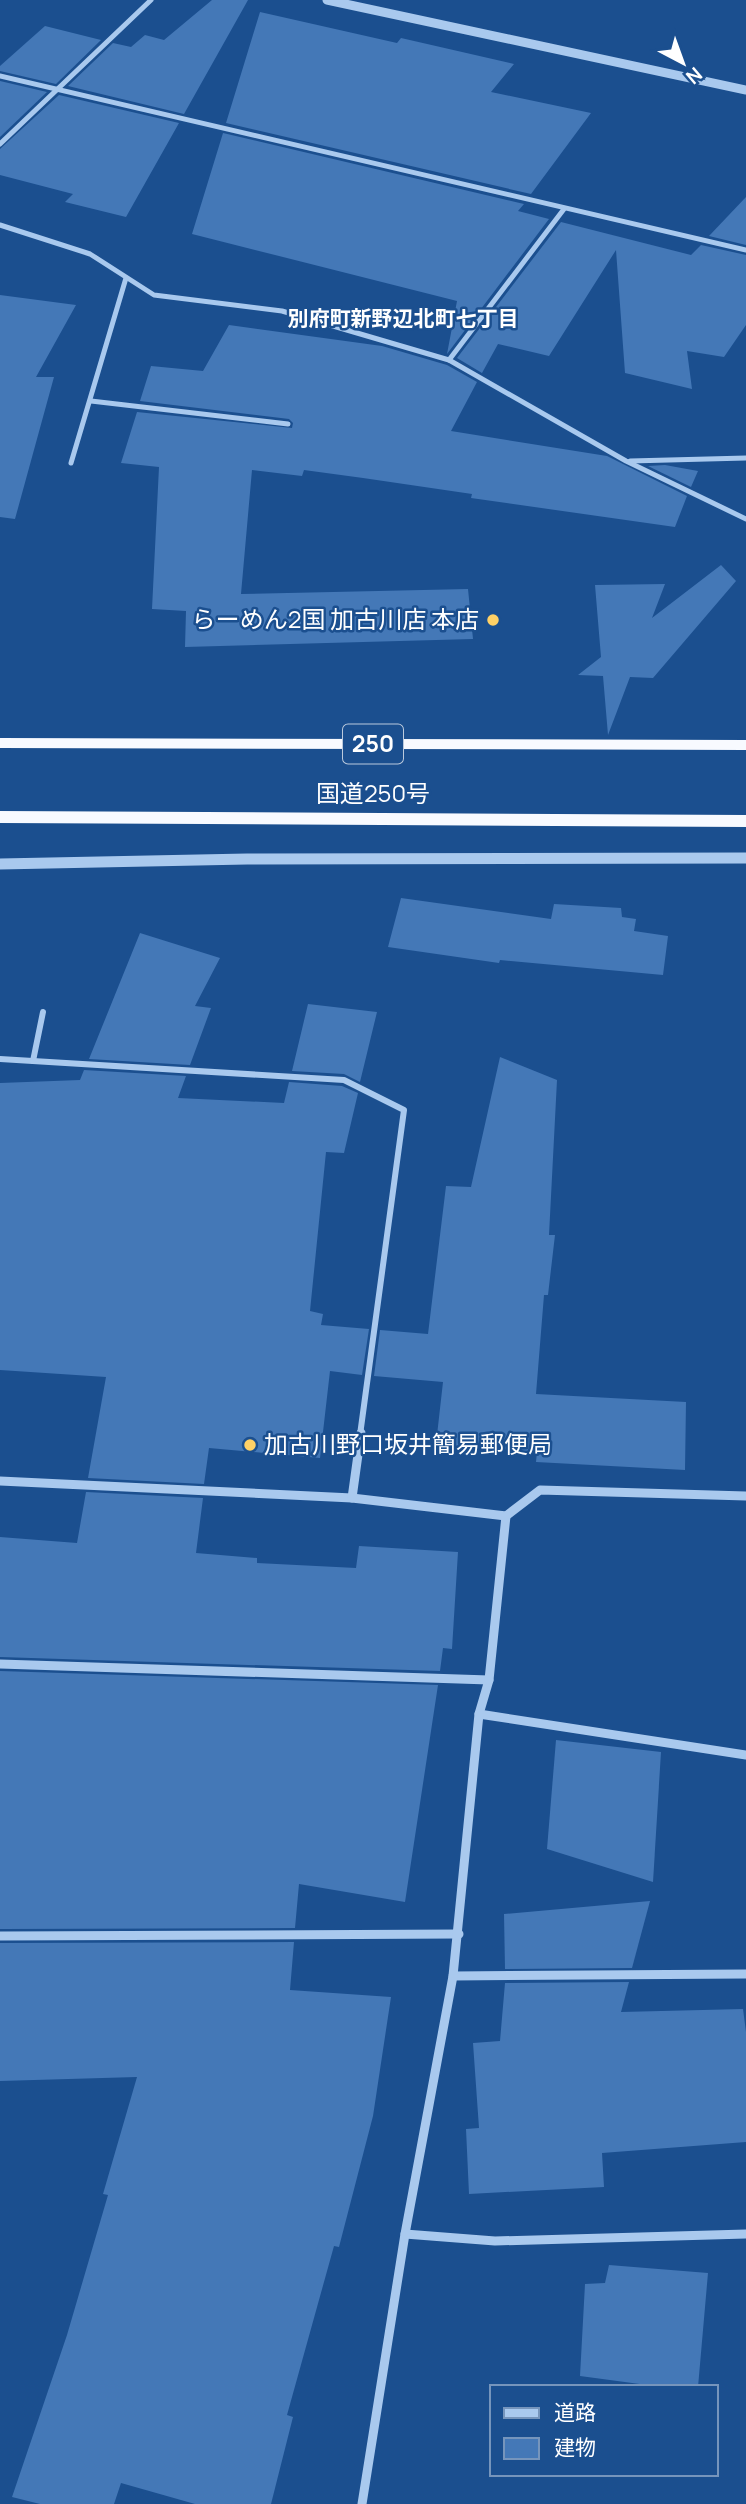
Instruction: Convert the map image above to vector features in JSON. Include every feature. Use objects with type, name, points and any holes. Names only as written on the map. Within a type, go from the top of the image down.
[{"type":"highway","name":"国道250号","points":[[0,743],[746,745]]},
{"type":"highway","name":"国道250号","points":[[0,817],[738,821]]},
{"type":"street","points":[[0,144],[151,0]]},
{"type":"street","points":[[327,0],[746,90]]},
{"type":"street","points":[[0,76],[746,250]]},
{"type":"street","points":[[449,360],[564,209]]},
{"type":"street","points":[[0,225],[90,254],[155,295],[282,311],[449,360],[626,461],[746,519]]},
{"type":"street","points":[[71,463],[126,278]]},
{"type":"street","points":[[91,401],[288,424]]},
{"type":"street","points":[[626,461],[746,458]]},
{"type":"street","points":[[0,863],[247,859],[746,858]]},
{"type":"street","points":[[33,1061],[43,1012]]},
{"type":"street","points":[[0,1059],[344,1080],[404,1110],[352,1498]]},
{"type":"street","points":[[0,1481],[352,1498],[506,1516],[540,1490],[746,1496]]},
{"type":"street","points":[[362,2504],[405,2234],[453,1976],[479,1714],[489,1680],[506,1516]]},
{"type":"street","points":[[0,1664],[489,1680]]},
{"type":"street","points":[[479,1714],[746,1755]]},
{"type":"street","points":[[0,1936],[459,1934]]},
{"type":"street","points":[[453,1976],[746,1974]]},
{"type":"street","points":[[405,2234],[495,2241],[746,2234]]},
{"type":"building","points":[[212,0],[248,0],[184,114],[68,86],[113,43],[131,47],[145,35],[164,40]]},
{"type":"building","points":[[260,12],[397,43],[401,38],[514,64],[491,92],[591,113],[531,194],[226,123]]},
{"type":"building","points":[[45,26],[101,40],[56,84],[0,71],[0,66]]},
{"type":"building","points":[[0,81],[47,92],[0,137]]},
{"type":"building","points":[[59,95],[179,123],[126,217],[65,202],[73,194],[0,175],[0,149]]},
{"type":"building","points":[[223,133],[524,204],[518,211],[549,219],[447,354],[457,301],[192,234]]},
{"type":"building","points":[[746,197],[746,245],[709,236]]},
{"type":"building","points":[[561,222],[691,255],[701,245],[746,255],[746,325],[724,357],[687,351],[692,389],[625,373],[616,250],[549,356],[498,344],[482,373],[457,358]]},
{"type":"building","points":[[0,295],[76,305],[36,377],[54,377],[15,519],[0,517]]},
{"type":"building","points":[[229,325],[382,346],[447,365],[477,382],[451,431],[607,456],[687,496],[675,527],[471,498],[472,494],[304,470],[302,476],[252,470],[241,594],[468,589],[473,639],[185,647],[186,611],[152,609],[159,467],[121,463],[137,412],[292,428],[293,423],[289,419],[140,401],[151,366],[203,371]]},
{"type":"building","points":[[665,465],[698,471],[691,487],[648,466]]},
{"type":"building","points":[[721,565],[736,581],[653,678],[630,677],[608,735],[603,676],[578,675],[601,657],[595,585],[665,584],[652,618]]},
{"type":"building","points":[[401,898],[551,919],[554,904],[621,908],[622,917],[636,919],[634,931],[668,936],[663,975],[500,960],[499,963],[388,947]]},
{"type":"building","points":[[140,933],[220,958],[195,1006],[211,1008],[190,1065],[89,1059]]},
{"type":"building","points":[[308,1004],[377,1012],[360,1082],[344,1074],[292,1071]]},
{"type":"building","points":[[500,1057],[557,1080],[549,1235],[555,1235],[548,1295],[544,1295],[536,1394],[686,1402],[685,1470],[536,1462],[537,1452],[436,1444],[443,1382],[374,1376],[380,1330],[428,1334],[446,1186],[471,1187]]},
{"type":"building","points":[[84,1070],[186,1076],[178,1098],[284,1103],[289,1082],[342,1086],[358,1093],[344,1153],[326,1152],[310,1311],[323,1314],[321,1325],[369,1329],[362,1375],[330,1371],[320,1458],[209,1448],[204,1484],[88,1478],[106,1377],[0,1370],[0,1083],[80,1080]]},
{"type":"building","points":[[86,1492],[203,1498],[196,1553],[257,1558],[257,1563],[356,1568],[359,1546],[458,1552],[452,1649],[443,1648],[440,1671],[0,1657],[0,1537],[77,1543]]},
{"type":"building","points":[[0,1671],[438,1685],[405,1902],[299,1884],[295,1928],[0,1929]]},
{"type":"building","points":[[556,1740],[661,1752],[653,1882],[547,1849]]},
{"type":"building","points":[[650,1901],[632,1968],[505,1969],[504,1914]]},
{"type":"building","points":[[294,1942],[290,1990],[391,1997],[373,2116],[339,2247],[334,2246],[287,2415],[293,2417],[271,2504],[195,2504],[121,2483],[114,2504],[40,2504],[12,2497],[67,2335],[108,2195],[103,2194],[137,2077],[0,2081],[0,1943]]},
{"type":"building","points":[[629,1982],[621,2012],[743,2009],[746,2032],[746,2142],[602,2153],[604,2187],[469,2194],[466,2129],[479,2128],[473,2043],[500,2041],[505,1983]]},
{"type":"building","points":[[609,2265],[708,2273],[698,2385],[647,2385],[580,2376],[585,2284],[605,2283]]},
{"type":"place","name":"らーめん2国 加古川店 本店","points":[[493,620]]},
{"type":"place","name":"加古川野口坂井簡易郵便局","points":[[250,1445]]},
{"type":"district","name":"別府町新野辺北町七丁目","points":[[403,319]]}]
